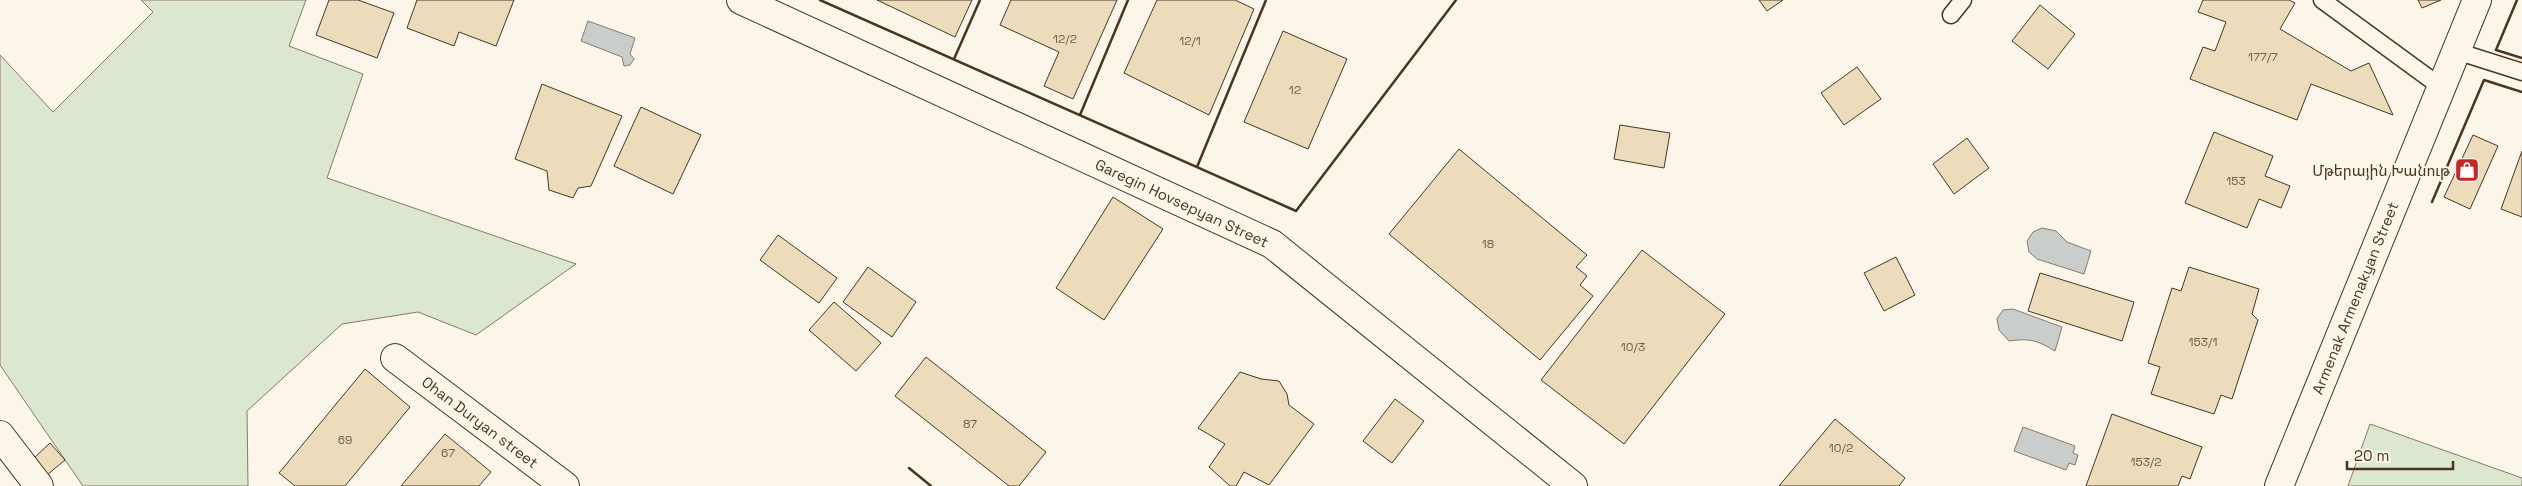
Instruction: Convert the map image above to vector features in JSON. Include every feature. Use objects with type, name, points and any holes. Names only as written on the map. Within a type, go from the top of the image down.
[{"type":"main road","name":"Garegin Hovsepyan Street","points":[[741,0],[1272,244],[1573,486]]},
{"type":"main road","name":"Armenak Armenakyan Street","points":[[2279,486],[2477,0]]},
{"type":"main road","name":"Ohan Duryan street","points":[[395,358],[566,486]]},
{"type":"main road","points":[[0,435],[38,486]]},
{"type":"lane","points":[[1950,15],[1963,0]]},
{"type":"lane","points":[[2322,0],[2441,87]]},
{"type":"lane","points":[[2456,50],[2522,72]]},
{"type":"green space","points":[[141,0],[306,0],[289,46],[363,74],[327,178],[576,264],[476,335],[418,312],[342,324],[247,411],[248,486],[83,486],[0,365],[0,55],[53,112],[153,12]]},
{"type":"green space","points":[[2370,424],[2522,478],[2522,486],[2348,486]]},
{"type":"shaded area","points":[[588,21],[635,38],[630,54],[634,59],[630,65],[624,66],[622,57],[581,41]]},
{"type":"shaded area","points":[[2042,228],[2056,231],[2067,242],[2091,251],[2084,274],[2037,259],[2029,252],[2027,241],[2033,232]]},
{"type":"shaded area","points":[[2013,309],[2062,327],[2055,351],[2033,341],[2009,341],[1999,330],[1997,319],[2003,310]]},
{"type":"shaded area","points":[[2023,427],[2075,446],[2073,453],[2078,455],[2075,465],[2069,463],[2066,470],[2014,451]]},
{"type":"building","points":[[329,0],[358,0],[394,13],[377,58],[316,35]]},
{"type":"building","points":[[417,0],[514,0],[496,46],[459,32],[454,46],[407,28]]},
{"type":"building","points":[[877,0],[972,0],[955,37]]},
{"type":"building","points":[[1011,0],[1117,0],[1073,99],[1044,86],[1059,52],[1000,25]]},
{"type":"building","points":[[1157,0],[1235,0],[1254,9],[1209,115],[1124,73]]},
{"type":"building","points":[[1759,0],[1783,0],[1767,11]]},
{"type":"building","points":[[2203,0],[2289,0],[2295,3],[2280,29],[2351,71],[2369,63],[2393,115],[2311,84],[2297,120],[2190,79],[2203,47],[2215,51],[2226,22],[2198,12]]},
{"type":"building","points":[[2418,0],[2441,0],[2422,8]]},
{"type":"building","points":[[2040,5],[2075,34],[2048,69],[2012,41]]},
{"type":"building","points":[[1283,31],[1347,59],[1308,149],[1244,122]]},
{"type":"building","points":[[1857,67],[1881,99],[1844,125],[1821,93]]},
{"type":"building","points":[[542,84],[622,116],[591,186],[578,188],[573,198],[549,190],[547,171],[515,159]]},
{"type":"building","points":[[641,107],[701,135],[673,194],[614,166]]},
{"type":"building","points":[[1620,125],[1670,133],[1664,168],[1614,159]]},
{"type":"building","points":[[2214,132],[2273,156],[2265,176],[2290,186],[2281,208],[2259,199],[2247,228],[2185,203]]},
{"type":"building","points":[[2473,135],[2498,146],[2470,209],[2444,197]]},
{"type":"building","points":[[1967,138],[1989,168],[1954,194],[1933,164]]},
{"type":"building","points":[[1459,149],[1587,255],[1576,267],[1587,276],[1580,285],[1593,296],[1540,360],[1389,234]]},
{"type":"building","points":[[2522,151],[2522,217],[2501,209]]},
{"type":"building","points":[[1113,197],[1163,229],[1104,320],[1056,288]]},
{"type":"building","points":[[778,235],[837,278],[819,303],[760,260]]},
{"type":"building","points":[[1642,250],[1725,314],[1624,444],[1541,380]]},
{"type":"building","points":[[1896,257],[1915,295],[1884,311],[1864,273]]},
{"type":"building","points":[[868,267],[916,302],[892,337],[843,302]]},
{"type":"building","points":[[2189,267],[2259,289],[2252,314],[2258,320],[2232,399],[2221,395],[2214,414],[2151,394],[2160,367],[2148,363],[2172,288],[2181,291]]},
{"type":"building","points":[[2040,273],[2134,302],[2122,341],[2028,311]]},
{"type":"building","points":[[834,302],[881,343],[856,371],[809,330]]},
{"type":"building","points":[[926,357],[1046,452],[1019,486],[1009,486],[895,396]]},
{"type":"building","points":[[365,369],[410,407],[345,486],[295,486],[279,473]]},
{"type":"building","points":[[1240,372],[1261,379],[1279,381],[1287,394],[1289,405],[1314,424],[1269,485],[1244,472],[1236,486],[1230,486],[1209,467],[1225,444],[1198,428]]},
{"type":"building","points":[[1395,399],[1424,421],[1392,463],[1363,441]]},
{"type":"building","points":[[2112,414],[2202,447],[2190,479],[2182,476],[2178,486],[2086,486]]},
{"type":"building","points":[[1835,419],[1905,478],[1899,486],[1779,486]]},
{"type":"building","points":[[445,434],[491,472],[479,486],[401,486]]},
{"type":"building","points":[[50,443],[65,460],[47,475],[33,459]]},
{"type":"wall","points":[[820,0],[1296,211],[1456,0]]},
{"type":"wall","points":[[954,59],[980,0]]},
{"type":"wall","points":[[1080,115],[1128,0]]},
{"type":"wall","points":[[1197,167],[1266,0]]},
{"type":"wall","points":[[2517,0],[2496,50],[2522,58]]},
{"type":"wall","points":[[2432,202],[2484,80],[2522,92]]},
{"type":"wall","points":[[909,468],[931,486]]},
{"type":"place","name":"Մթերային Խանութ","points":[[2467,170]]}]
